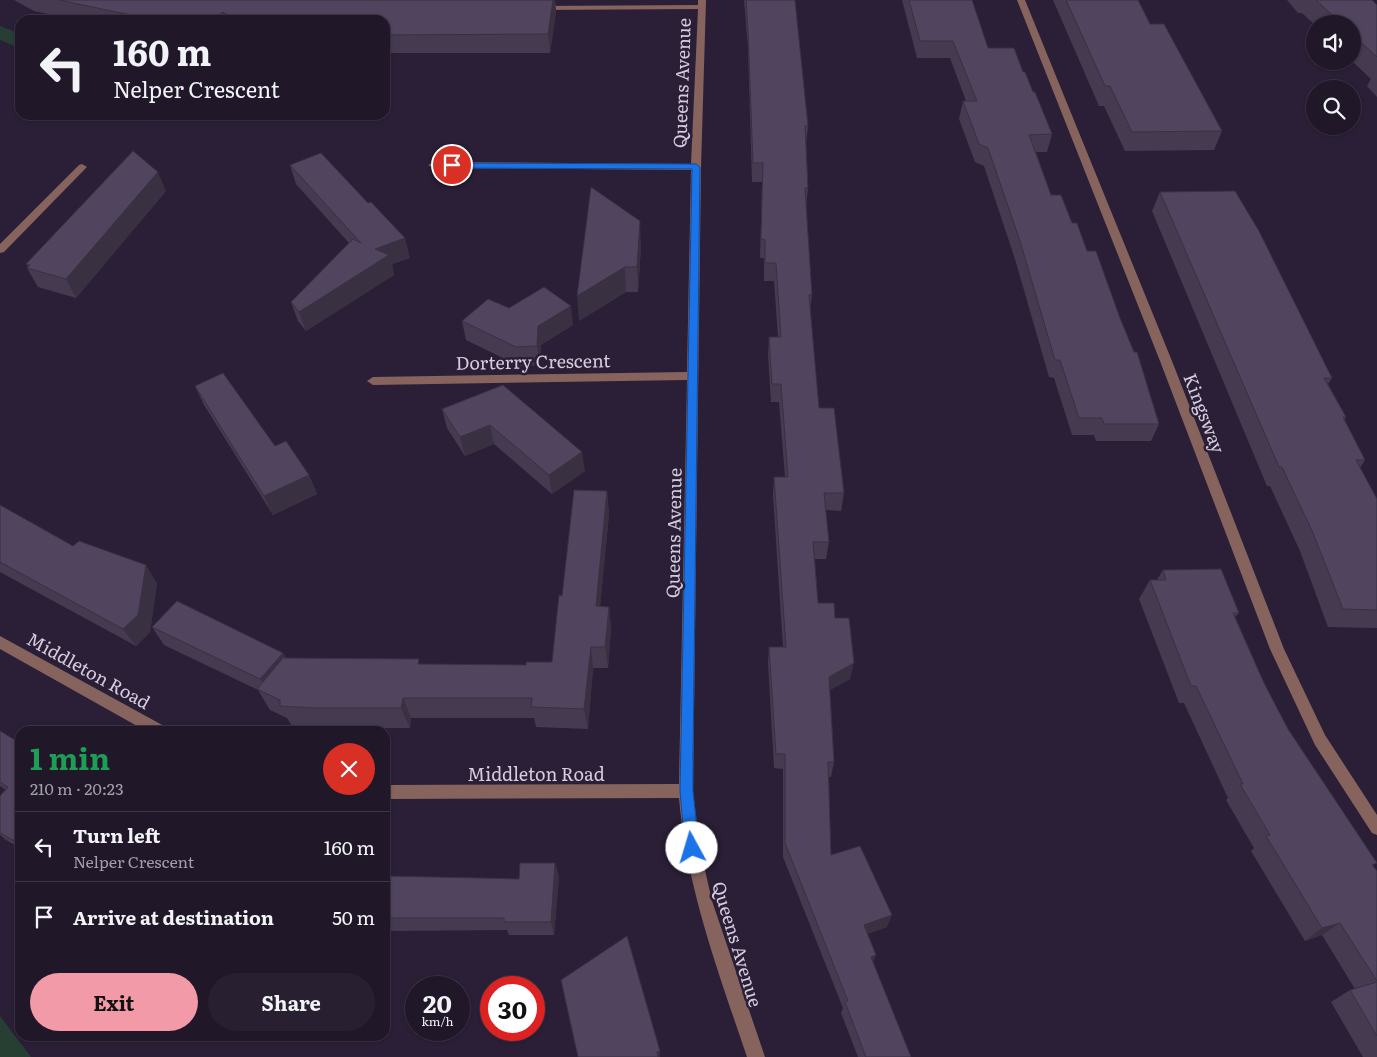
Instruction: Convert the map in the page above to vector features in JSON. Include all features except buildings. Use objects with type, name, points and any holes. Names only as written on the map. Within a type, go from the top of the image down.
[{"type":"street","name":"Kingsway","points":[[1021,0],[1166,360],[1277,649],[1320,740],[1377,828]]},
{"type":"street","points":[[533,8],[702,3]]},
{"type":"street","name":"Queens Avenue","points":[[702,3],[696,167],[686,791],[692,848],[712,925],[756,1057]]},
{"type":"street","points":[[433,165],[696,167]]},
{"type":"street","points":[[0,250],[82,167]]},
{"type":"street","name":"Dorterry Crescent","points":[[373,381],[693,376]]},
{"type":"street","name":"Middleton Road","points":[[0,642],[151,726]]},
{"type":"street","name":"Middleton Road","points":[[390,792],[686,791]]},
{"type":"green space","points":[[0,26],[15,32],[15,46],[0,40]]},
{"type":"green space","points":[[0,1016],[15,1036],[15,1041],[19,1041],[31,1057],[0,1057]]},
{"type":"route","points":[[452,165],[696,167],[686,757],[686,791],[692,848]]}]
